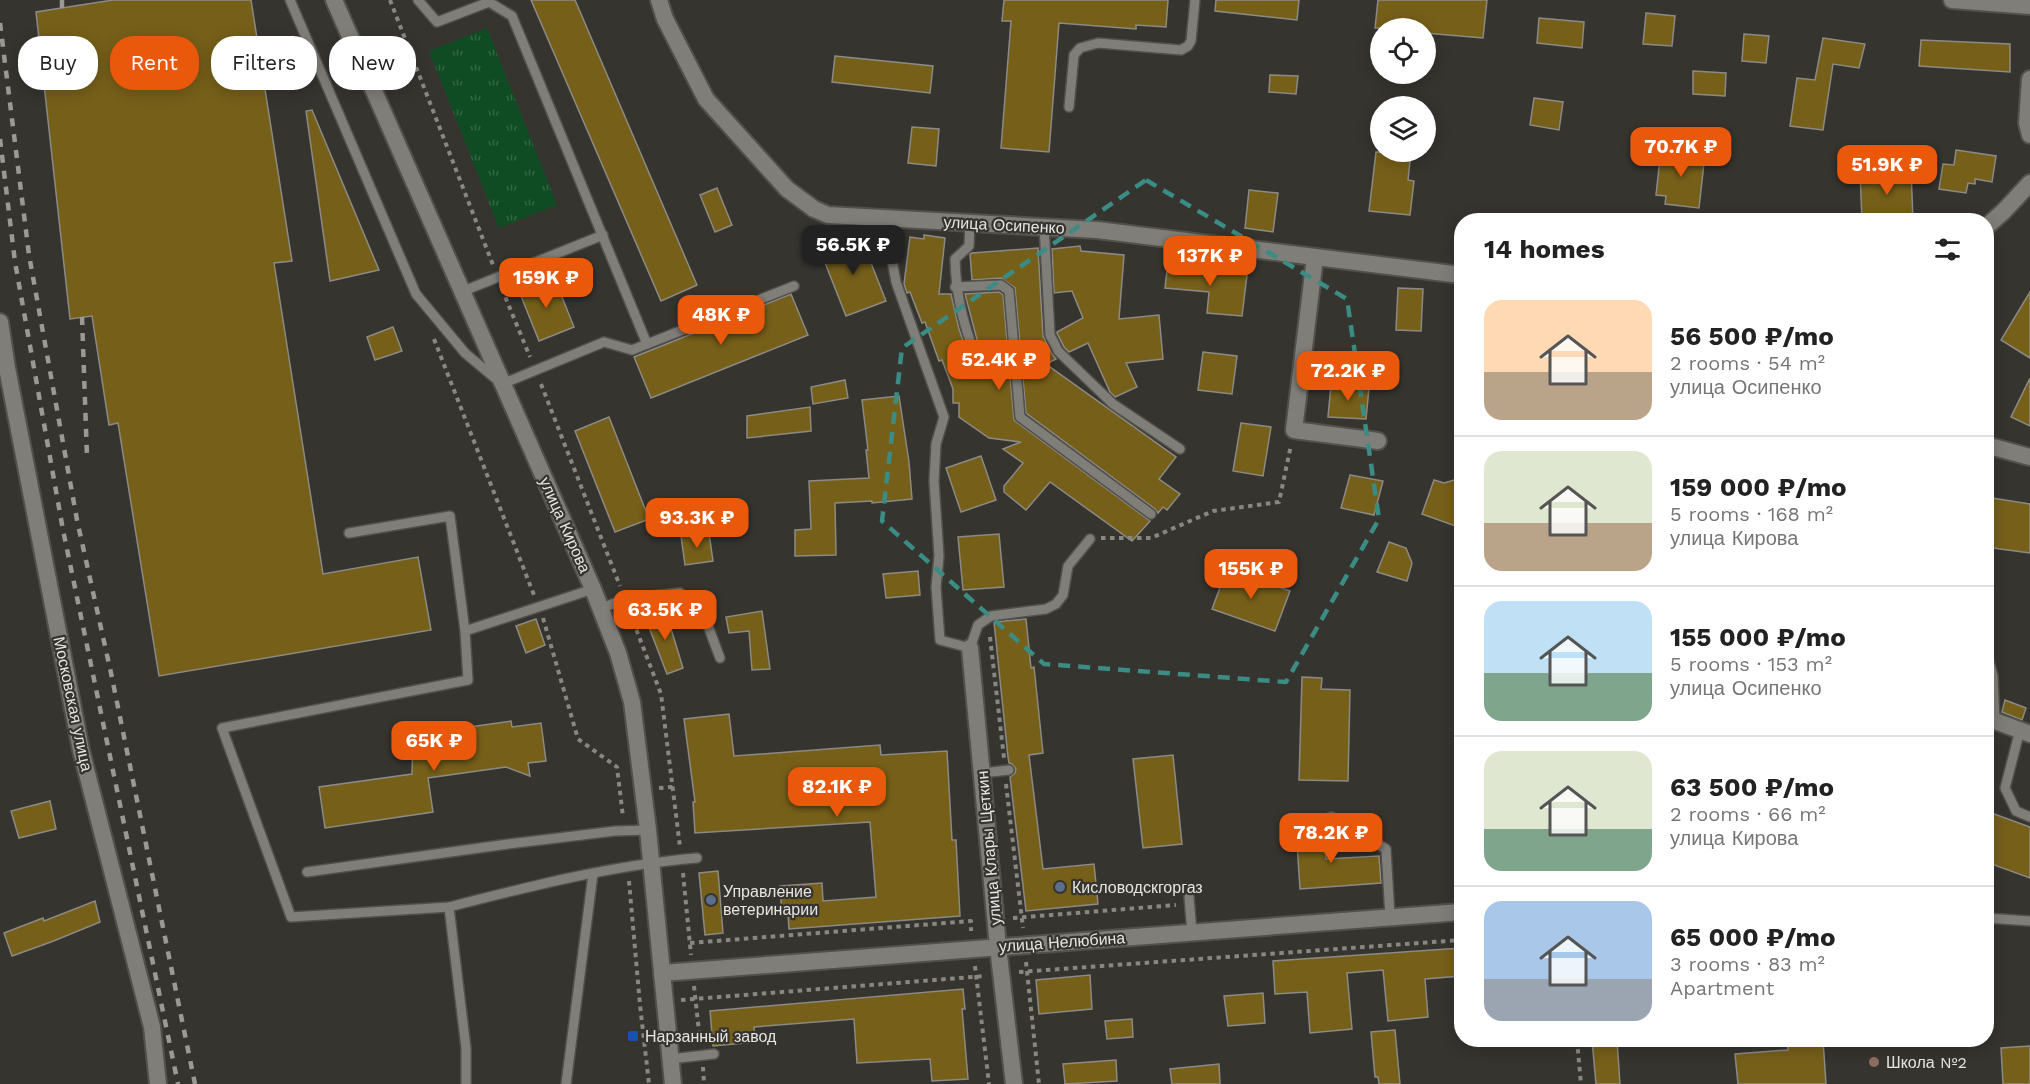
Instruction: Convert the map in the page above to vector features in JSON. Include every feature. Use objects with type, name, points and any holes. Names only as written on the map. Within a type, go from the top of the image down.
[{"type":"street","name":"улица Кирова","points":[[334,0],[602,608],[618,653],[632,702],[648,830],[673,1084]]},
{"type":"street","name":"улица Осипенко","points":[[659,0],[665,19],[706,99],[787,189],[814,209],[828,215],[1097,230],[1454,274]]},
{"type":"street","points":[[1952,0],[2030,6]]},
{"type":"street","points":[[2030,79],[2027,123],[2030,135]]},
{"type":"street","points":[[1994,220],[2030,183]]},
{"type":"street","points":[[1315,257],[1294,430],[1378,441]]},
{"type":"street","name":"Московская улица","points":[[0,322],[81,750],[152,1027],[158,1084]]},
{"type":"street","points":[[1994,447],[2030,458]]},
{"type":"street","name":"улица Клары Цеткин","points":[[970,648],[998,946],[1014,1084]]},
{"type":"street","points":[[1994,723],[2025,732]]},
{"type":"street","name":"улица Нелюбина","points":[[662,973],[1454,912]]},
{"type":"lane","points":[[290,0],[416,294],[465,353],[502,384],[604,342],[632,350],[794,286]]},
{"type":"lane","points":[[417,0],[437,22],[489,2],[512,16],[647,344]]},
{"type":"lane","points":[[1069,107],[1074,55],[1080,48],[1098,43],[1181,50],[1188,46],[1191,40],[1196,0]]},
{"type":"lane","points":[[896,219],[891,255],[896,282],[944,417],[936,444],[934,481],[939,556],[936,587],[940,640],[970,648],[978,625],[991,616],[1046,609],[1056,604],[1063,595],[1068,566],[1090,538]]},
{"type":"lane","points":[[970,223],[969,246],[955,259],[956,287],[973,350]]},
{"type":"lane","points":[[1044,226],[1050,335],[1058,351],[1113,404],[1180,450]]},
{"type":"lane","points":[[461,292],[603,235]]},
{"type":"lane","points":[[956,287],[1001,285],[1009,291],[1020,417],[1151,514]]},
{"type":"lane","points":[[349,533],[450,516],[465,632],[468,680],[222,728],[291,917],[449,907],[528,887],[628,867],[698,858]]},
{"type":"lane","points":[[465,632],[593,589]]},
{"type":"lane","points":[[602,608],[625,599],[680,593],[702,610],[720,658]]},
{"type":"lane","points":[[2025,732],[2005,788],[2016,811],[2030,817]]},
{"type":"lane","points":[[982,773],[1007,771]]},
{"type":"lane","points":[[1331,817],[1386,849],[1390,917]]},
{"type":"lane","points":[[307,872],[508,844],[615,831],[648,830]]},
{"type":"lane","points":[[566,1084],[593,874]]},
{"type":"lane","points":[[1190,901],[1192,932]]},
{"type":"lane","points":[[449,907],[466,1048],[466,1084]]},
{"type":"lane","points":[[1994,919],[2030,921]]},
{"type":"lane","points":[[670,1059],[714,1054]]},
{"type":"path","points":[[433,338],[539,608],[579,739],[617,767],[625,832]]},
{"type":"path","points":[[1090,538],[1151,538],[1213,511],[1279,502],[1294,430]]},
{"type":"path","points":[[988,619],[1007,771],[1039,1084]]},
{"type":"path","points":[[628,867],[649,1084]]},
{"type":"path","points":[[970,921],[1190,901]]},
{"type":"path","points":[[640,1005],[1001,974],[1454,941]]},
{"type":"path","points":[[1578,1047],[1581,1084]]},
{"type":"highlighted area","points":[[1146,180],[1347,299],[1379,519],[1286,682],[1044,664],[882,521],[902,348]]},
{"type":"green space","points":[[487,28],[557,205],[499,228],[429,51]]},
{"type":"building","points":[[113,0],[251,0],[257,36],[211,36],[211,90],[265,90],[292,261],[274,263],[323,574],[418,557],[431,630],[159,676],[118,423],[109,425],[92,316],[70,319],[45,90],[98,90],[98,36],[39,36],[36,12]]},
{"type":"building","points":[[531,0],[575,0],[697,285],[661,301]]},
{"type":"building","points":[[1004,0],[1168,0],[1166,27],[1136,25],[1136,29],[1059,23],[1049,152],[1001,148],[1011,21],[1002,21]]},
{"type":"building","points":[[1216,0],[1299,0],[1297,20],[1215,11]]},
{"type":"building","points":[[1378,0],[1487,0],[1483,38],[1436,34],[1436,18],[1376,18]]},
{"type":"building","points":[[1646,13],[1675,16],[1672,46],[1643,44]]},
{"type":"building","points":[[1539,18],[1584,22],[1582,48],[1537,43]]},
{"type":"building","points":[[1744,34],[1769,36],[1766,63],[1742,61]]},
{"type":"building","points":[[1823,38],[1865,44],[1859,68],[1833,64],[1823,130],[1790,126],[1797,78],[1815,80]]},
{"type":"building","points":[[1921,40],[2010,44],[2010,72],[1919,66]]},
{"type":"building","points":[[835,56],[933,66],[930,93],[832,82]]},
{"type":"building","points":[[1693,71],[1726,73],[1725,96],[1693,94]]},
{"type":"building","points":[[1270,75],[1298,76],[1296,94],[1269,92]]},
{"type":"building","points":[[1534,98],[1563,102],[1559,130],[1530,125]]},
{"type":"building","points":[[312,110],[379,270],[330,281],[306,111]]},
{"type":"building","points":[[912,127],[939,129],[936,166],[908,163]]},
{"type":"building","points":[[1661,149],[1705,154],[1699,208],[1665,204],[1666,196],[1656,195]]},
{"type":"building","points":[[1956,150],[1996,156],[1992,182],[1975,179],[1975,184],[1968,183],[1966,193],[1939,189],[1943,164],[1954,165]]},
{"type":"building","points":[[1375,162],[1410,162],[1408,180],[1414,181],[1410,215],[1369,211]]},
{"type":"building","points":[[1911,170],[1913,213],[1862,213],[1860,173]]},
{"type":"building","points":[[717,188],[732,225],[715,232],[700,195]]},
{"type":"building","points":[[1249,190],[1278,193],[1273,232],[1245,228]]},
{"type":"building","points":[[860,235],[886,301],[846,316],[820,250]]},
{"type":"building","points":[[924,235],[945,238],[939,294],[951,294],[968,355],[975,357],[980,351],[965,294],[999,292],[1003,295],[1014,420],[1150,521],[1132,541],[1050,482],[1026,510],[1004,492],[1004,486],[1023,463],[1003,449],[1021,442],[989,438],[959,417],[959,403],[953,403],[953,389],[942,360],[939,361],[925,322],[922,323],[910,292],[907,293],[904,284],[910,237],[924,239]]},
{"type":"building","points":[[1080,246],[1081,251],[1124,255],[1119,319],[1159,315],[1163,359],[1126,363],[1137,387],[1115,397],[1110,392],[1088,343],[1069,352],[1057,333],[1083,318],[1072,291],[1054,293],[1052,249]]},
{"type":"building","points":[[1038,248],[1043,336],[1056,359],[1046,364],[1176,457],[1159,479],[1180,494],[1167,510],[1163,507],[1158,513],[1026,413],[1015,288],[1001,278],[972,280],[970,254]]},
{"type":"building","points":[[1168,261],[1198,264],[1197,269],[1247,275],[1242,316],[1207,313],[1209,292],[1165,288]]},
{"type":"building","points":[[554,277],[574,327],[539,341],[519,291]]},
{"type":"building","points":[[1398,288],[1423,289],[1421,331],[1396,330]]},
{"type":"building","points":[[2030,292],[2030,358],[2001,340]]},
{"type":"building","points":[[791,294],[808,335],[651,398],[634,357]]},
{"type":"building","points":[[393,327],[402,351],[375,360],[367,337]]},
{"type":"building","points":[[1203,352],[1237,356],[1232,394],[1198,390]]},
{"type":"building","points":[[2030,378],[2030,426],[2011,417]]},
{"type":"building","points":[[845,380],[848,398],[813,404],[811,387]]},
{"type":"building","points":[[1331,385],[1369,388],[1366,419],[1328,417]]},
{"type":"building","points":[[899,396],[912,499],[872,503],[872,501],[835,503],[836,555],[795,556],[795,530],[811,529],[809,481],[869,478],[862,400]]},
{"type":"building","points":[[810,407],[811,431],[747,438],[747,416]]},
{"type":"building","points":[[609,417],[649,519],[615,532],[575,431]]},
{"type":"building","points":[[1241,423],[1271,427],[1263,476],[1233,471]]},
{"type":"building","points":[[981,456],[996,500],[961,512],[946,468]]},
{"type":"building","points":[[1350,475],[1383,481],[1374,515],[1341,508]]},
{"type":"building","points":[[1434,480],[1444,483],[1454,480],[1454,525],[1422,514]]},
{"type":"building","points":[[1994,498],[2030,504],[2030,553],[1994,548]]},
{"type":"building","points":[[709,533],[713,561],[685,565],[681,536]]},
{"type":"building","points":[[999,534],[1004,587],[963,590],[958,537]]},
{"type":"building","points":[[1389,542],[1406,548],[1412,563],[1407,581],[1377,572]]},
{"type":"building","points":[[1227,569],[1290,591],[1275,631],[1212,609]]},
{"type":"building","points":[[918,571],[920,595],[886,598],[883,574]]},
{"type":"building","points":[[665,609],[683,668],[667,674],[645,617]]},
{"type":"building","points":[[762,611],[770,669],[752,670],[749,631],[729,633],[726,617]]},
{"type":"building","points":[[536,619],[545,645],[526,653],[516,626]]},
{"type":"building","points":[[1026,619],[1031,668],[1034,667],[1043,753],[1029,755],[1043,869],[1094,864],[1098,904],[1026,911],[1010,777],[1016,769],[1009,763],[1008,757],[994,622]]},
{"type":"building","points":[[1302,677],[1322,678],[1321,689],[1350,690],[1348,781],[1299,780]]},
{"type":"building","points":[[2005,700],[2026,708],[2022,720],[2002,712]]},
{"type":"building","points":[[729,714],[734,756],[880,745],[881,755],[947,751],[952,840],[956,840],[960,916],[789,929],[788,915],[782,916],[780,886],[822,883],[823,901],[876,897],[870,822],[695,833],[693,802],[695,802],[684,719]]},
{"type":"building","points":[[511,721],[512,727],[541,723],[546,761],[528,763],[530,776],[506,767],[428,778],[433,812],[325,828],[319,787],[412,774],[413,737],[422,736],[423,743],[432,742],[431,739],[436,738],[435,732]]},
{"type":"building","points":[[1173,755],[1182,844],[1143,848],[1133,759]]},
{"type":"building","points":[[50,801],[56,829],[19,838],[11,811]]},
{"type":"building","points":[[1994,814],[2030,827],[2030,878],[1994,865]]},
{"type":"building","points":[[1324,826],[1326,859],[1379,856],[1381,883],[1300,889],[1296,828]]},
{"type":"building","points":[[718,871],[723,933],[705,935],[699,873]]},
{"type":"building","points":[[95,901],[100,922],[12,956],[4,933],[43,918],[44,921]]},
{"type":"building","points":[[1454,948],[1454,977],[1425,979],[1428,1017],[1388,1021],[1383,970],[1347,973],[1352,1029],[1310,1033],[1307,992],[1275,994],[1273,961]]},
{"type":"building","points":[[1090,975],[1092,1009],[1039,1014],[1036,980]]},
{"type":"building","points":[[963,989],[965,1009],[962,1009],[968,1079],[932,1081],[930,1059],[857,1063],[854,1019],[754,1027],[755,1042],[713,1046],[710,1011]]},
{"type":"building","points":[[1263,993],[1265,1023],[1228,1026],[1224,996]]},
{"type":"building","points":[[1132,1019],[1133,1037],[1107,1039],[1105,1021]]},
{"type":"building","points":[[1395,1030],[1400,1084],[1379,1084],[1378,1077],[1375,1077],[1371,1032]]},
{"type":"building","points":[[2030,1046],[2030,1084],[2003,1084],[2001,1048]]},
{"type":"building","points":[[1593,1047],[1617,1047],[1620,1084],[1596,1084]]},
{"type":"building","points":[[1788,1047],[1823,1047],[1826,1084],[1738,1084],[1735,1054],[1788,1050]]},
{"type":"building","points":[[1116,1060],[1117,1081],[1065,1084],[1063,1064]]},
{"type":"building","points":[[1219,1064],[1220,1084],[1172,1084],[1170,1069]]},
{"type":"railway","points":[[62,0],[62,8]]},
{"type":"railway","points":[[0,23],[29,255],[77,520],[111,673],[195,1084]]},
{"type":"railway","points":[[0,139],[15,262],[63,530],[178,1084]]},
{"type":"railway","points":[[82,317],[87,457]]},
{"type":"place","name":"Кисловодскгоргаз","points":[[1060,887]]},
{"type":"place","name":"Управление ветеринарии","points":[[711,900]]},
{"type":"place","name":"Нарзанный завод","points":[[633,1036]]},
{"type":"place","name":"Школа №2","points":[[1874,1062]]}]
